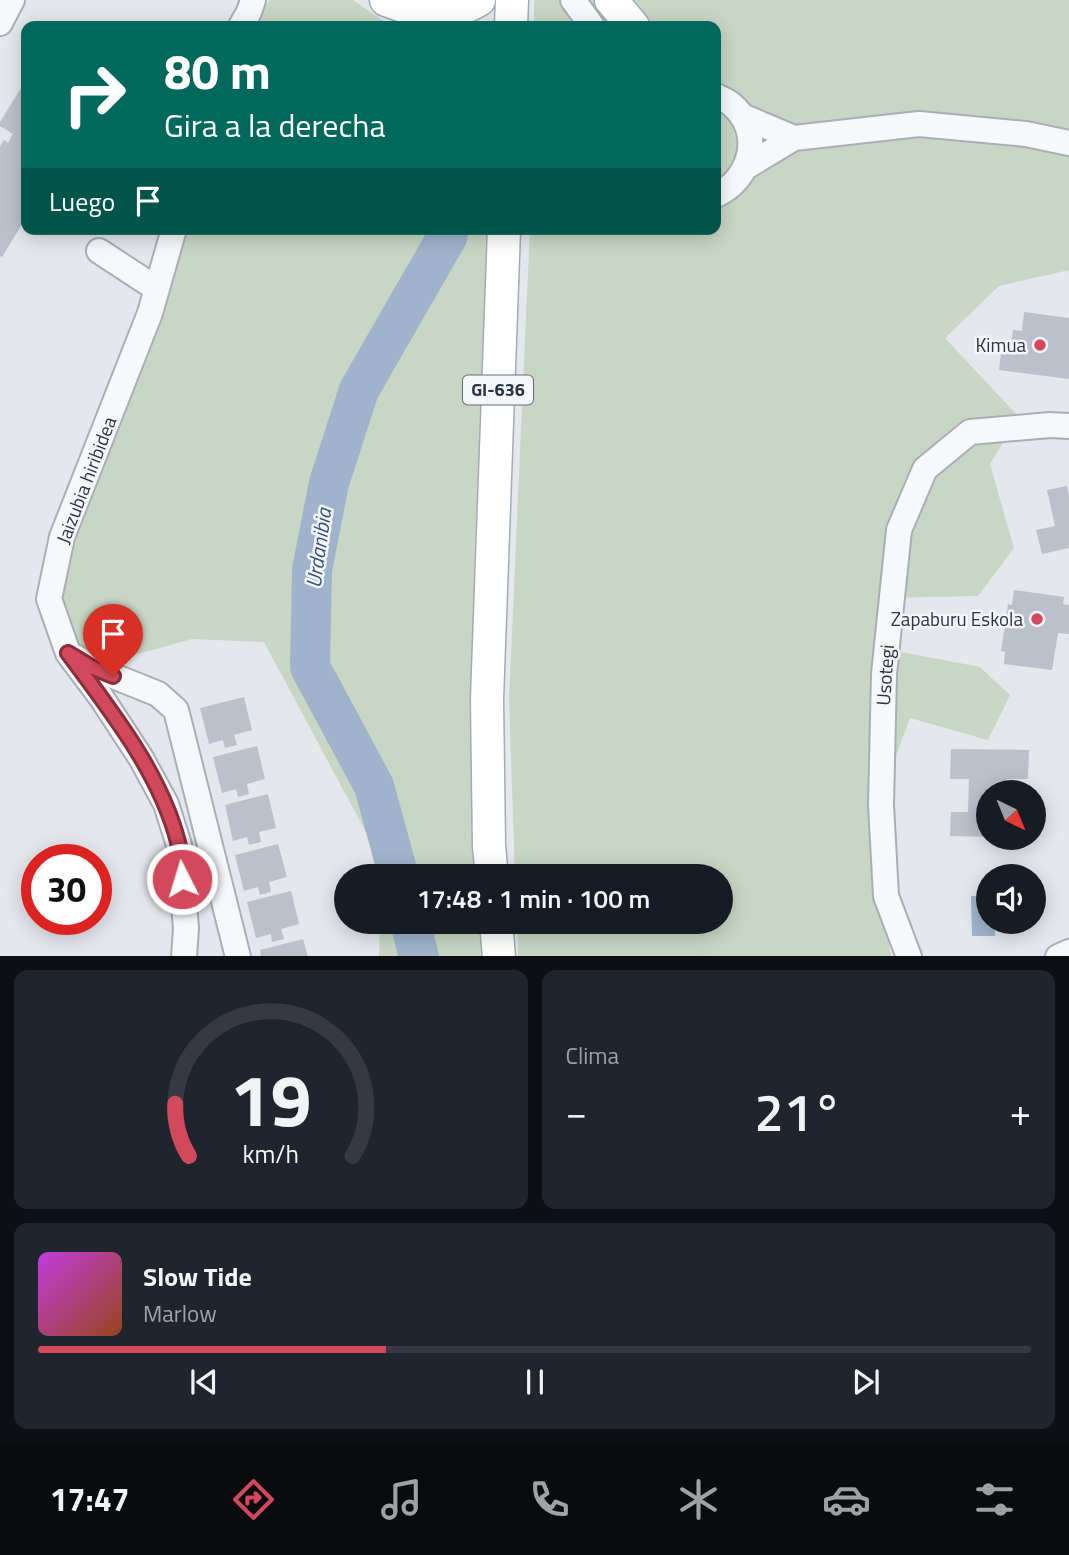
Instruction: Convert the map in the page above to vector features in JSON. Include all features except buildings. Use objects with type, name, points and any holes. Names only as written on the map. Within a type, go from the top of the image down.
[{"type":"main road","points":[[386,0],[439,21],[442,15],[479,0]]},
{"type":"main road","points":[[511,21],[512,0]]},
{"type":"main road","points":[[611,0],[629,21]]},
{"type":"main road","name":"GI-636","points":[[491,864],[487,699],[504,235]]},
{"type":"main road","points":[[497,934],[499,956]]},
{"type":"street","points":[[0,23],[12,0]]},
{"type":"street","points":[[244,21],[253,0]]},
{"type":"street","points":[[573,0],[588,21]]},
{"type":"street","points":[[721,98],[730,103],[741,116],[749,132],[751,150],[746,167],[735,184],[721,192]]},
{"type":"street","points":[[741,116],[794,138]]},
{"type":"street","points":[[746,167],[794,138],[919,124],[1026,134],[1069,143]]},
{"type":"street","name":"Jaizubia hiribidea","points":[[172,235],[150,313],[62,537],[49,599],[68,653],[141,758],[166,804],[179,845],[186,928],[184,956]]},
{"type":"street","points":[[99,251],[157,289]]},
{"type":"street","name":"Usotegi","points":[[909,956],[886,896],[881,805],[884,674],[899,530],[925,469],[970,432],[1050,425],[1069,426]]},
{"type":"street","points":[[68,653],[91,667],[158,694],[176,710],[238,956]]},
{"type":"green space","points":[[270,0],[353,0],[384,21],[252,21]]},
{"type":"green space","points":[[534,0],[1069,0],[1069,270],[999,286],[945,338],[1019,417],[990,464],[1014,548],[978,596],[884,598],[896,651],[980,667],[1010,695],[988,740],[910,718],[869,829],[891,956],[518,956],[517,934],[733,934],[733,864],[515,864],[509,699],[530,235],[721,235],[721,21],[534,21]]},
{"type":"green space","points":[[172,235],[504,235],[493,864],[383,864],[264,642],[192,639],[91,667],[49,599]]},
{"type":"green space","points":[[380,934],[501,934],[504,956],[379,956]]},
{"type":"water","points":[[971,896],[976,896],[976,934],[995,936],[972,936]]},
{"type":"waterway","name":"Urdanibia","points":[[395,864],[374,786],[310,667],[312,570],[329,483],[359,390],[448,235]]},
{"type":"waterway","name":"Urdanibia","points":[[413,934],[419,956]]},
{"type":"place","name":"Kimua","points":[[1040,345]]},
{"type":"place","name":"Zapaburu Eskola","points":[[1037,619]]},
{"type":"route","points":[[113,676],[68,653],[141,758],[166,804],[179,845],[182,879]]}]
